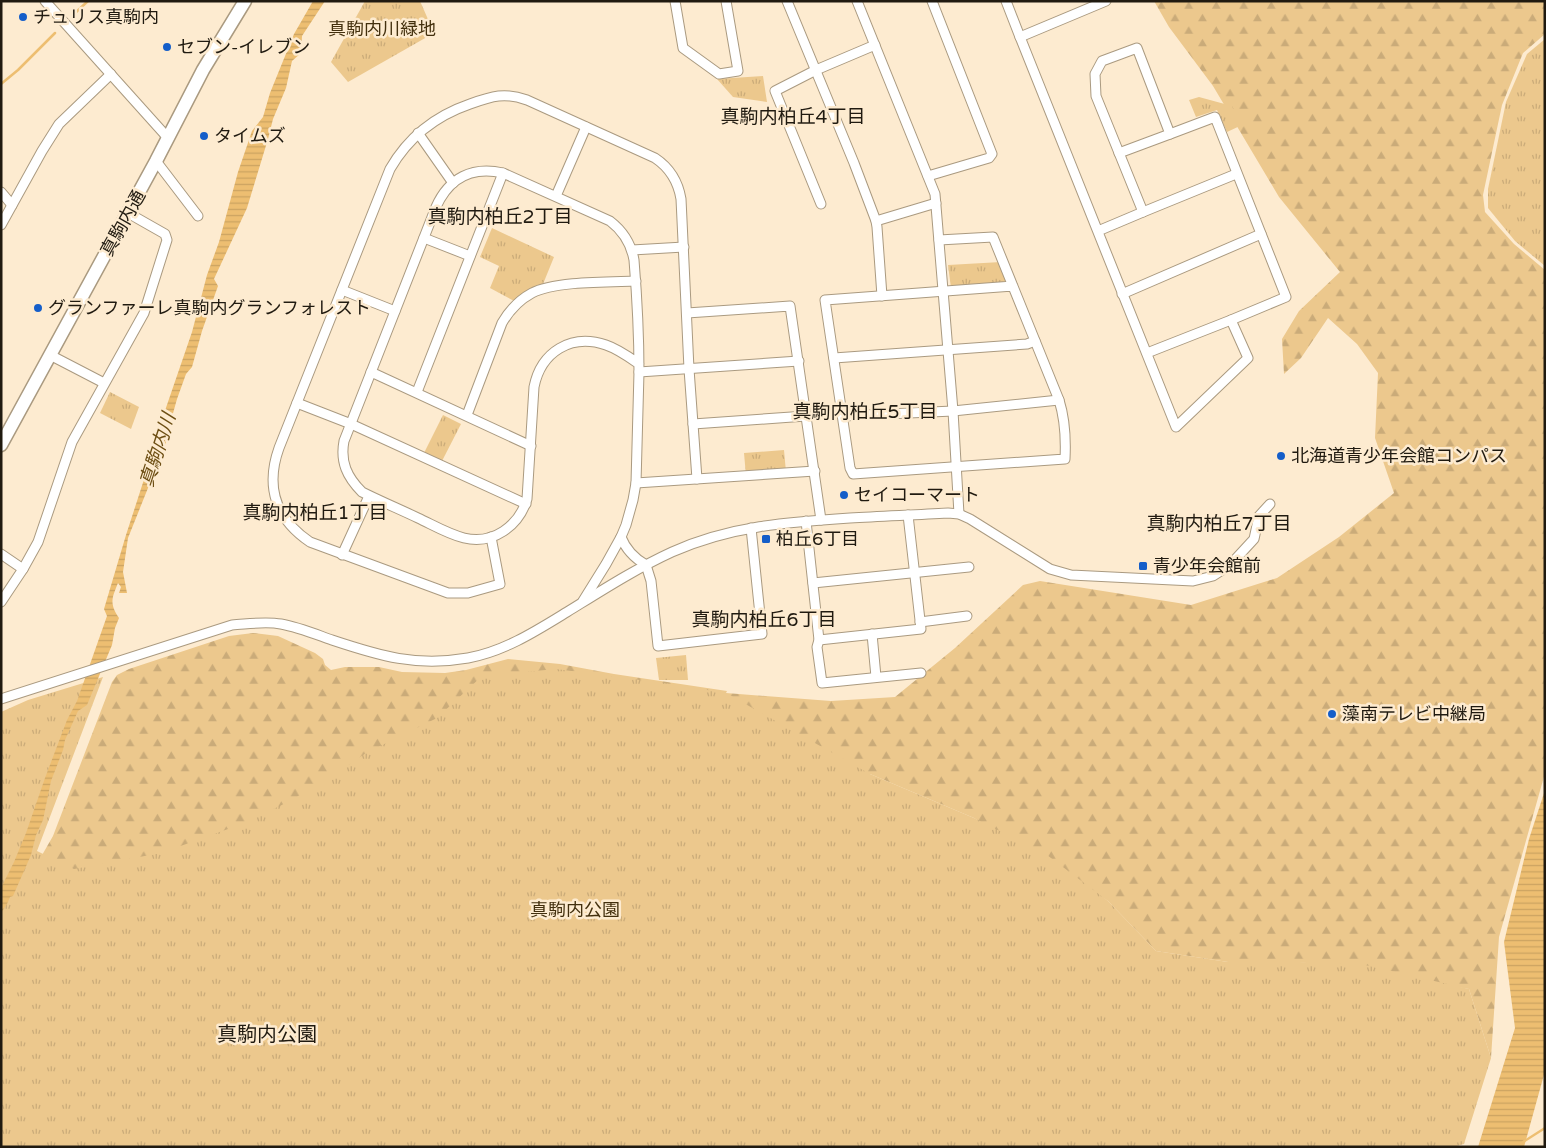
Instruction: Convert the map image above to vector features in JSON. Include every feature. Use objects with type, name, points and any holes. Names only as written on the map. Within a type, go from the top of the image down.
[{"type":"highway","name":"真駒内通","points":[[1,445],[156,162],[208,62],[245,1]]},
{"type":"street","points":[[45,1],[168,138]]},
{"type":"street","points":[[675,1],[683,48],[719,74],[738,71],[726,1]]},
{"type":"street","points":[[787,1],[876,221],[882,296]]},
{"type":"street","points":[[857,1],[935,194],[953,411],[959,514]]},
{"type":"street","points":[[928,176],[989,158],[992,154],[932,1]]},
{"type":"street","points":[[1006,1],[1176,427],[1248,358],[1231,320]]},
{"type":"street","points":[[1020,37],[1106,1]]},
{"type":"street","points":[[821,204],[775,91],[816,70],[876,45]]},
{"type":"street","points":[[1143,212],[1096,96],[1095,74],[1102,61],[1137,48],[1170,134]]},
{"type":"street","points":[[1,225],[59,124],[111,74]]},
{"type":"street","points":[[491,537],[500,584],[468,594],[440,591],[310,542],[295,531],[285,518],[275,497],[273,480],[274,464],[390,169],[405,147],[418,133],[450,111],[489,97],[502,95],[517,97],[655,158],[668,168],[674,176],[680,191],[697,479]]},
{"type":"street","points":[[1119,153],[1214,117],[1286,297],[1147,353]]},
{"type":"street","points":[[556,196],[586,127]]},
{"type":"street","points":[[418,133],[453,182]]},
{"type":"street","points":[[156,162],[198,216]]},
{"type":"street","points":[[582,603],[621,538],[630,512],[636,484],[639,368],[636,281],[632,250],[622,232],[610,221],[503,173],[484,171],[467,174],[453,182],[444,192],[371,372],[343,448],[344,465],[350,479],[370,496],[456,535],[474,539],[491,537],[503,532],[513,524],[526,504],[535,378],[544,361],[557,350],[573,342],[591,341],[614,348],[639,368],[690,369],[799,361]]},
{"type":"street","points":[[416,392],[503,173]]},
{"type":"street","points":[[1098,231],[1236,174]]},
{"type":"street","points":[[1,192],[12,205]]},
{"type":"street","points":[[876,221],[936,203]]},
{"type":"street","points":[[1,602],[38,542],[72,442],[144,312],[167,240],[165,234],[128,213]]},
{"type":"street","points":[[1122,294],[1261,234]]},
{"type":"street","points":[[939,240],[993,237],[1013,286],[1059,400],[1066,438],[1065,459],[853,474],[850,468],[826,300],[1013,286]]},
{"type":"street","points":[[424,238],[470,256]]},
{"type":"street","points":[[632,250],[684,246]]},
{"type":"street","points":[[467,415],[502,323],[507,314],[522,299],[532,292],[550,287],[636,281]]},
{"type":"street","points":[[342,290],[396,311]]},
{"type":"street","points":[[687,313],[790,306],[821,520]]},
{"type":"street","points":[[834,358],[1027,344],[1035,341]]},
{"type":"street","points":[[50,355],[104,383]]},
{"type":"street","points":[[371,372],[531,446]]},
{"type":"street","points":[[842,416],[953,411],[1059,400]]},
{"type":"street","points":[[297,403],[351,424],[526,504]]},
{"type":"street","points":[[693,424],[806,416]]},
{"type":"street","points":[[636,484],[814,471]]},
{"type":"street","points":[[342,555],[370,496]]},
{"type":"street","points":[[1,699],[232,625],[258,623],[295,627],[392,658],[423,662],[471,658],[508,646],[531,634],[646,565],[674,552],[703,540],[751,528],[782,523],[908,515],[959,514],[1050,569],[1060,573],[1184,581],[1203,579],[1230,565],[1254,539],[1259,516],[1270,504]]},
{"type":"street","points":[[819,640],[921,629],[908,515]]},
{"type":"street","points":[[806,521],[822,683],[921,672]]},
{"type":"street","points":[[621,538],[628,551],[646,565],[650,581],[658,646],[762,634],[751,528]]},
{"type":"street","points":[[1,554],[23,569]]},
{"type":"street","points":[[813,583],[969,567]]},
{"type":"street","points":[[920,622],[967,616]]},
{"type":"street","points":[[872,634],[876,677]]},
{"type":"green space","name":"真駒内川緑地","points":[[365,1],[420,1],[434,33],[348,82],[331,62]]},
{"type":"green space","points":[[1154,1],[1545,1],[1545,34],[1523,53],[1502,105],[1483,195],[1485,212],[1514,244],[1545,270],[1545,773],[1499,937],[1491,1058],[1469,989],[1300,962],[1228,962],[1156,951],[1108,901],[974,818],[870,774],[26,883],[53,836],[112,682],[117,675],[129,669],[229,636],[253,633],[278,636],[315,653],[323,659],[325,665],[331,670],[345,667],[379,667],[402,672],[445,673],[466,670],[508,659],[560,664],[727,691],[726,693],[831,701],[895,697],[955,648],[1023,585],[1040,581],[1191,605],[1277,578],[1339,537],[1394,493],[1375,438],[1378,373],[1357,344],[1328,318],[1301,358],[1284,374],[1282,339],[1299,311],[1340,272],[1279,197],[1213,86],[1169,27]]},
{"type":"green space","points":[[1545,39],[1545,266],[1515,241],[1488,208],[1488,189],[1506,102],[1527,54]]},
{"type":"green space","points":[[763,76],[767,102],[733,97],[717,79]]},
{"type":"green space","points":[[1199,97],[1232,106],[1242,125],[1227,132],[1217,110],[1196,117],[1189,100]]},
{"type":"green space","points":[[492,228],[554,257],[541,289],[518,303],[490,288],[499,266],[480,257]]},
{"type":"green space","points":[[1001,262],[1009,282],[951,288],[948,265]]},
{"type":"green space","points":[[110,392],[139,407],[131,429],[100,413]]},
{"type":"green space","points":[[443,415],[461,424],[441,463],[423,455]]},
{"type":"green space","points":[[784,450],[786,472],[746,476],[744,453]]},
{"type":"green space","points":[[686,655],[688,680],[659,680],[656,658]]},
{"type":"green space","name":"真駒内公園","points":[[556,669],[726,693],[870,774],[974,818],[1047,855],[1108,901],[1156,951],[1228,962],[1300,962],[1365,965],[1469,989],[1491,1058],[1464,1144],[1453,1147],[1,1147],[1,712],[28,700],[103,677],[37,851],[74,869],[161,853],[242,824],[288,802],[325,781],[366,753],[437,718],[482,676]]},
{"type":"water","name":"真駒内川","points":[[313,1],[325,1],[302,36],[301,53],[292,61],[286,88],[273,119],[247,208],[214,279],[218,286],[192,367],[186,374],[177,399],[164,448],[128,538],[123,572],[127,593],[119,593],[121,587],[118,583],[112,600],[119,618],[112,645],[87,705],[78,711],[65,740],[51,781],[43,820],[36,835],[31,855],[13,896],[10,897],[1,913],[1,888],[26,833],[67,720],[77,701],[107,616],[104,609],[126,535],[158,431],[192,332],[207,275],[219,242],[238,172],[252,131],[263,117],[270,93],[294,34]]},
{"type":"water","points":[[1545,790],[1545,1071],[1524,1147],[1478,1147],[1515,1028],[1504,942],[1529,839]]},
{"type":"waterway","points":[[74,14],[88,1]]},
{"type":"waterway","points":[[1,84],[55,33]]},
{"type":"waterway","points":[[1523,1142],[1545,1128]]},
{"type":"place","name":"チュリス真駒内","points":[[23,17]]},
{"type":"place","name":"セブン-イレブン","points":[[167,47]]},
{"type":"place","name":"タイムズ","points":[[204,136]]},
{"type":"place","name":"グランファーレ真駒内グランフォレスト","points":[[38,308]]},
{"type":"place","name":"北海道青少年会館コンパス","points":[[1281,456]]},
{"type":"place","name":"セイコーマート","points":[[844,495]]},
{"type":"place","name":"柏丘6丁目","points":[[766,539]]},
{"type":"place","name":"青少年会館前","points":[[1143,566]]},
{"type":"place","name":"藻南テレビ中継局","points":[[1332,714]]},
{"type":"district","name":"真駒内柏丘4丁目","points":[[793,117]]},
{"type":"district","name":"真駒内柏丘2丁目","points":[[500,217]]},
{"type":"district","name":"真駒内柏丘5丁目","points":[[865,412]]},
{"type":"district","name":"真駒内柏丘1丁目","points":[[315,513]]},
{"type":"district","name":"真駒内柏丘7丁目","points":[[1219,524]]},
{"type":"district","name":"真駒内柏丘6丁目","points":[[764,620]]},
{"type":"district","name":"真駒内公園","points":[[267,1035]]}]
